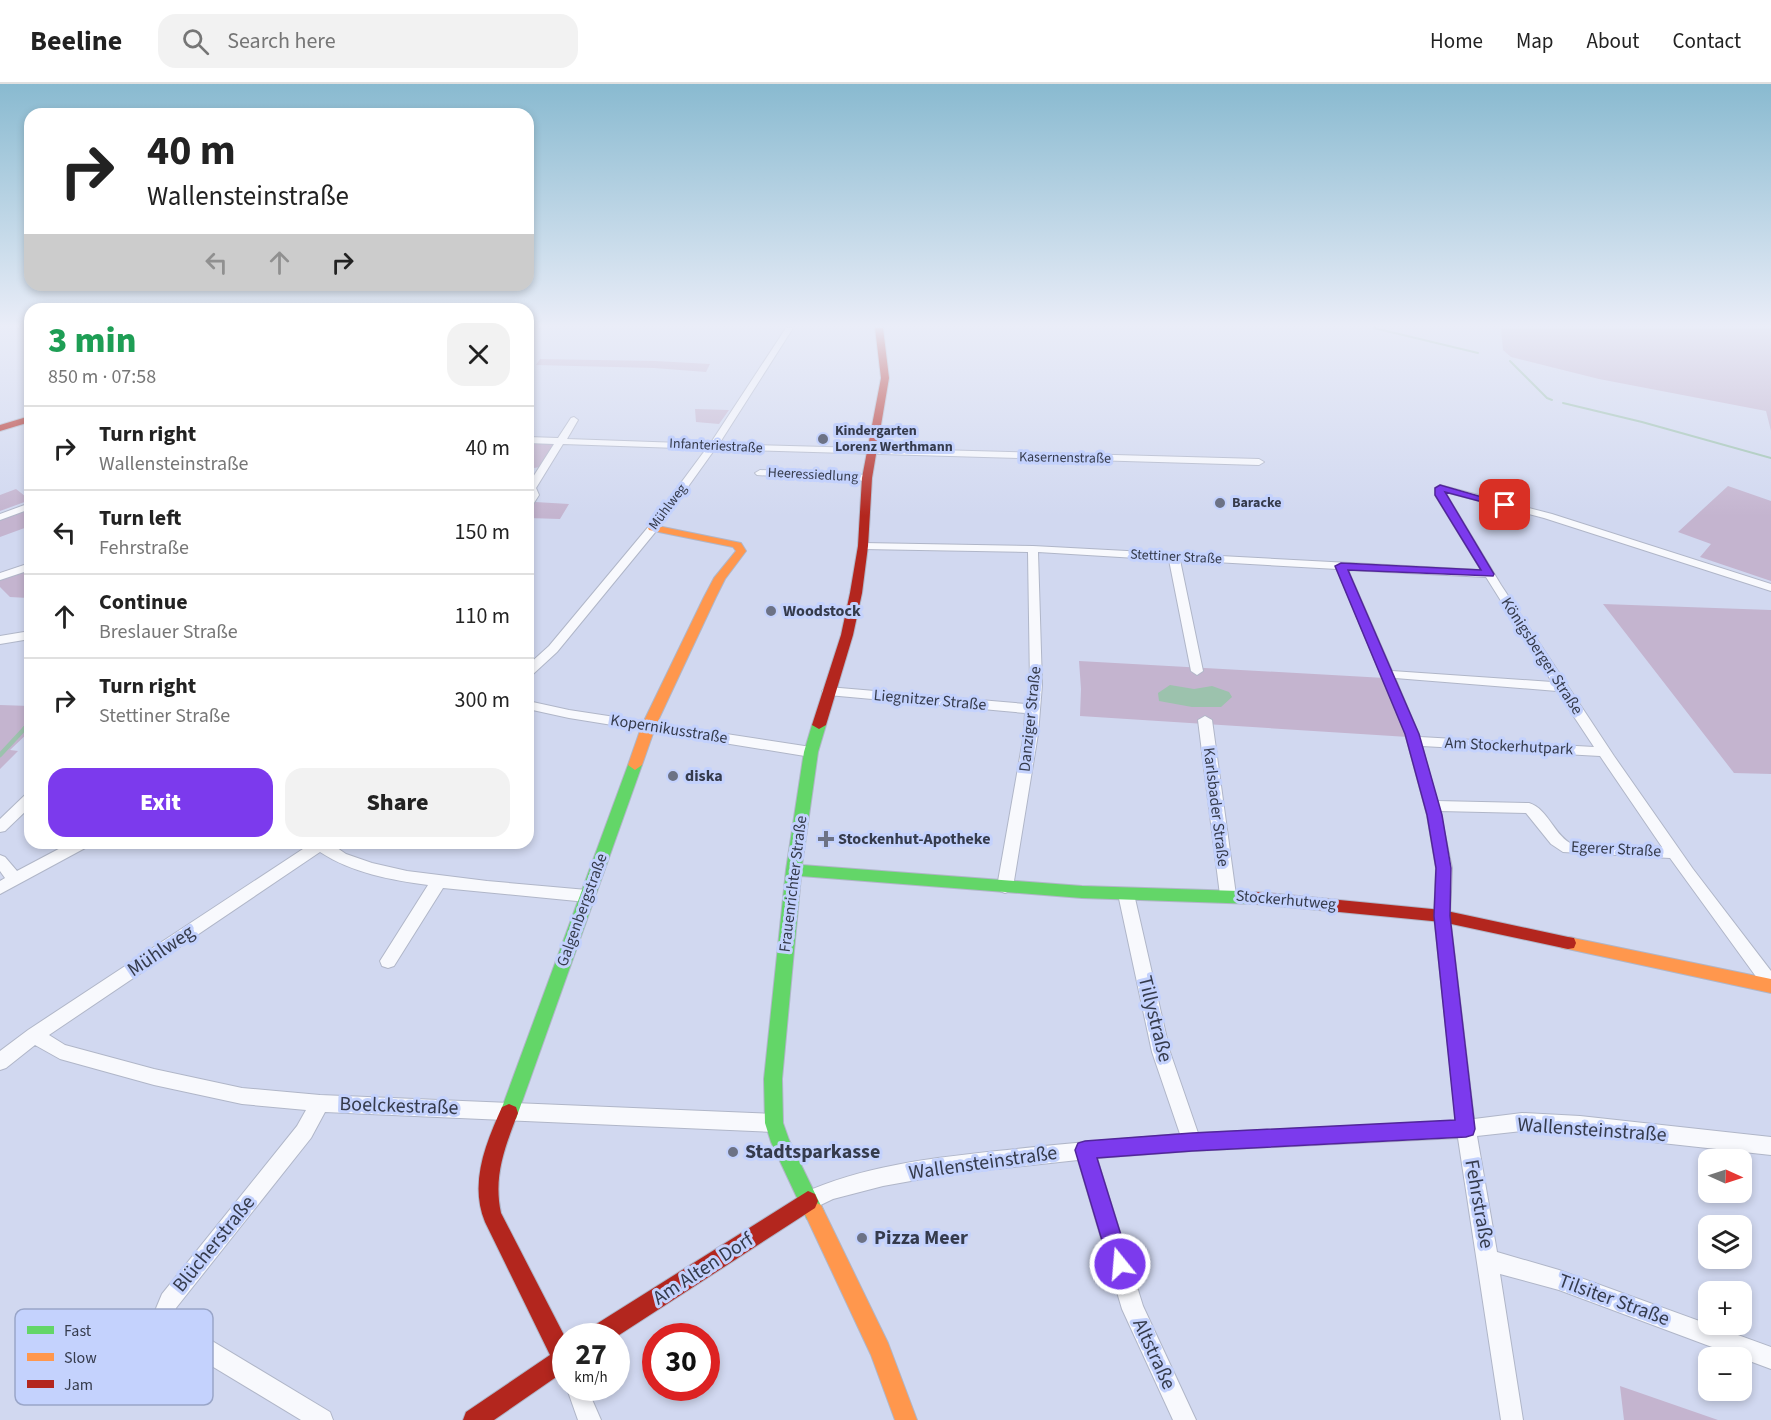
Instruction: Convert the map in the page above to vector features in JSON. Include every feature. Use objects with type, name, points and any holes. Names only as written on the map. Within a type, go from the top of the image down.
[{"type":"main road","name":"Frauenrichter Straße","points":[[883,390],[867,478],[863,546],[853,610],[811,752],[794,870],[773,1079],[774,1123],[780,1143],[880,1351],[906,1420]]},
{"type":"main road","points":[[0,428],[24,421]]},
{"type":"main road","points":[[0,433],[24,427]]},
{"type":"main road","name":"Galgenbergstraße","points":[[552,1334],[492,1215],[486,1194],[488,1172],[508,1110],[648,725],[720,578],[741,551],[737,545],[653,528]]},
{"type":"main road","name":"Stockerhutweg","points":[[794,870],[1126,894],[1228,895],[1442,916],[1771,985]]},
{"type":"main road","name":"Am Alten Dorf","points":[[618,1323],[808,1201]]},
{"type":"main road","points":[[474,1420],[552,1369]]},
{"type":"street","name":"Mühlweg","points":[[534,666],[553,649],[653,528],[698,469],[748,390]]},
{"type":"street","points":[[534,483],[574,420]]},
{"type":"street","name":"Infanteriestraße","points":[[534,440],[712,445],[871,454]]},
{"type":"street","name":"Kasernenstraße","points":[[871,454],[1259,462]]},
{"type":"street","points":[[534,471],[541,472]]},
{"type":"street","name":"Heeressiedlung","points":[[760,473],[867,478]]},
{"type":"street","name":"Königsberger Straße","points":[[1771,588],[1548,516],[1440,488],[1440,495],[1489,574],[1604,752],[1721,919],[1771,985]]},
{"type":"street","points":[[0,517],[24,508]]},
{"type":"street","name":"Stettiner Straße","points":[[863,546],[1033,549],[1489,574]]},
{"type":"street","name":"Danziger Straße","points":[[1005,887],[1031,734],[1036,686],[1033,549]]},
{"type":"street","points":[[1174,557],[1197,671]]},
{"type":"street","name":"Fehrstraße","points":[[1341,566],[1414,741],[1432,806],[1444,868],[1442,916],[1466,1129],[1512,1420]]},
{"type":"street","points":[[0,577],[24,568]]},
{"type":"street","points":[[0,640],[24,636]]},
{"type":"street","points":[[1386,674],[1561,687]]},
{"type":"street","name":"Liegnitzer Straße","points":[[828,691],[1032,709]]},
{"type":"street","name":"Kopernikusstraße","points":[[534,706],[569,714],[811,752]]},
{"type":"street","name":"Karlsbader Straße","points":[[1204,720],[1228,895]]},
{"type":"street","name":"Am Stockerhutpark","points":[[1414,741],[1604,752]]},
{"type":"street","points":[[0,827],[24,805]]},
{"type":"street","name":"Egerer Straße","points":[[1432,806],[1529,808],[1542,818],[1559,844],[1568,848],[1674,853]]},
{"type":"street","points":[[0,888],[71,849]]},
{"type":"street","name":"Mühlweg","points":[[0,1062],[34,1035],[313,849]]},
{"type":"street","points":[[325,849],[329,855],[380,871],[439,881],[587,896]]},
{"type":"street","points":[[0,861],[15,879]]},
{"type":"street","points":[[388,961],[439,881]]},
{"type":"street","name":"Tillystraße","points":[[1126,894],[1161,1052],[1192,1142]]},
{"type":"street","name":"Boelckestraße","points":[[34,1035],[60,1051],[154,1077],[242,1096],[320,1104],[508,1110],[774,1123]]},
{"type":"street","name":"Blücherstraße","points":[[164,1309],[303,1132],[320,1104]]},
{"type":"street","name":"Wallensteinstraße","points":[[808,1201],[831,1190],[883,1177],[950,1165],[1085,1150],[1192,1142],[1466,1129],[1534,1122],[1771,1146]]},
{"type":"street","name":"Altstraße","points":[[1085,1150],[1134,1309],[1185,1420]]},
{"type":"street","name":"Tilsiter Straße","points":[[1488,1260],[1559,1280],[1771,1358]]},
{"type":"street","name":"Blücherstraße","points":[[213,1354],[322,1420]]},
{"type":"street","points":[[582,1401],[590,1420]]},
{"type":"shaded area","points":[[1658,390],[1771,390],[1771,431],[1766,411]]},
{"type":"shaded area","points":[[695,409],[729,410],[719,424],[696,422]]},
{"type":"shaded area","points":[[534,442],[556,443],[540,467],[534,468]]},
{"type":"shaded area","points":[[1728,486],[1771,501],[1771,581],[1700,557],[1711,544],[1678,532]]},
{"type":"shaded area","points":[[16,489],[24,495],[24,502],[0,511],[0,495]]},
{"type":"shaded area","points":[[535,502],[569,504],[560,519],[534,518]]},
{"type":"shaded area","points":[[24,512],[24,528],[0,537],[0,520]]},
{"type":"shaded area","points":[[24,570],[24,598],[10,597],[0,587],[0,579]]},
{"type":"shaded area","points":[[1603,604],[1771,610],[1771,774],[1734,773]]},
{"type":"shaded area","points":[[1079,661],[1385,678],[1408,737],[1080,716]]},
{"type":"shaded area","points":[[1170,685],[1194,689],[1212,686],[1229,692],[1232,697],[1221,707],[1192,707],[1159,701],[1158,693]]},
{"type":"shaded area","points":[[0,705],[24,706],[24,737],[10,750],[18,751],[0,769]]},
{"type":"shaded area","points":[[1620,1386],[1718,1420],[1624,1420]]},
{"type":"waterway","points":[[1539,390],[1552,400]]},
{"type":"waterway","points":[[1563,403],[1642,422],[1771,458]]},
{"type":"waterway","points":[[0,755],[24,729]]},
{"type":"traffic: fast","points":[[814,1212],[780,1142],[774,1123],[773,1079],[794,870],[811,752],[819,725]]},
{"type":"traffic: fast","points":[[509,1113],[635,765]]},
{"type":"traffic: fast","points":[[794,870],[1082,892],[1256,898]]},
{"type":"traffic: slow","points":[[635,765],[649,725],[710,597],[720,578],[741,551],[737,545],[653,528]]},
{"type":"traffic: slow","points":[[1568,943],[1771,986]]},
{"type":"traffic: slow","points":[[814,1212],[880,1351],[906,1420]]},
{"type":"traffic: jam","points":[[819,725],[847,635],[856,593],[863,546],[867,478],[883,390]]},
{"type":"traffic: jam","points":[[0,428],[24,421]]},
{"type":"traffic: jam","points":[[1256,898],[1442,916],[1568,943]]},
{"type":"traffic: jam","points":[[509,1113],[494,1151],[488,1175],[489,1200],[492,1215],[552,1335]]},
{"type":"traffic: jam","points":[[618,1323],[808,1201]]},
{"type":"traffic: jam","points":[[474,1420],[552,1367]]},
{"type":"place","name":"Kindergarten Lorenz Werthmann","points":[[823,439]]},
{"type":"place","name":"Baracke","points":[[1220,503]]},
{"type":"place","name":"Woodstock","points":[[771,611]]},
{"type":"place","name":"diska","points":[[673,776]]},
{"type":"place","name":"Stockenhut-Apotheke","points":[[826,839]]},
{"type":"place","name":"Stadtsparkasse","points":[[733,1152]]},
{"type":"place","name":"Pizza Meer","points":[[862,1238]]},
{"type":"route","points":[[1120,1264],[1085,1150],[1192,1142],[1466,1129],[1442,916],[1444,868],[1434,815],[1412,734],[1341,566],[1489,574],[1440,495],[1440,488],[1505,505]]}]
